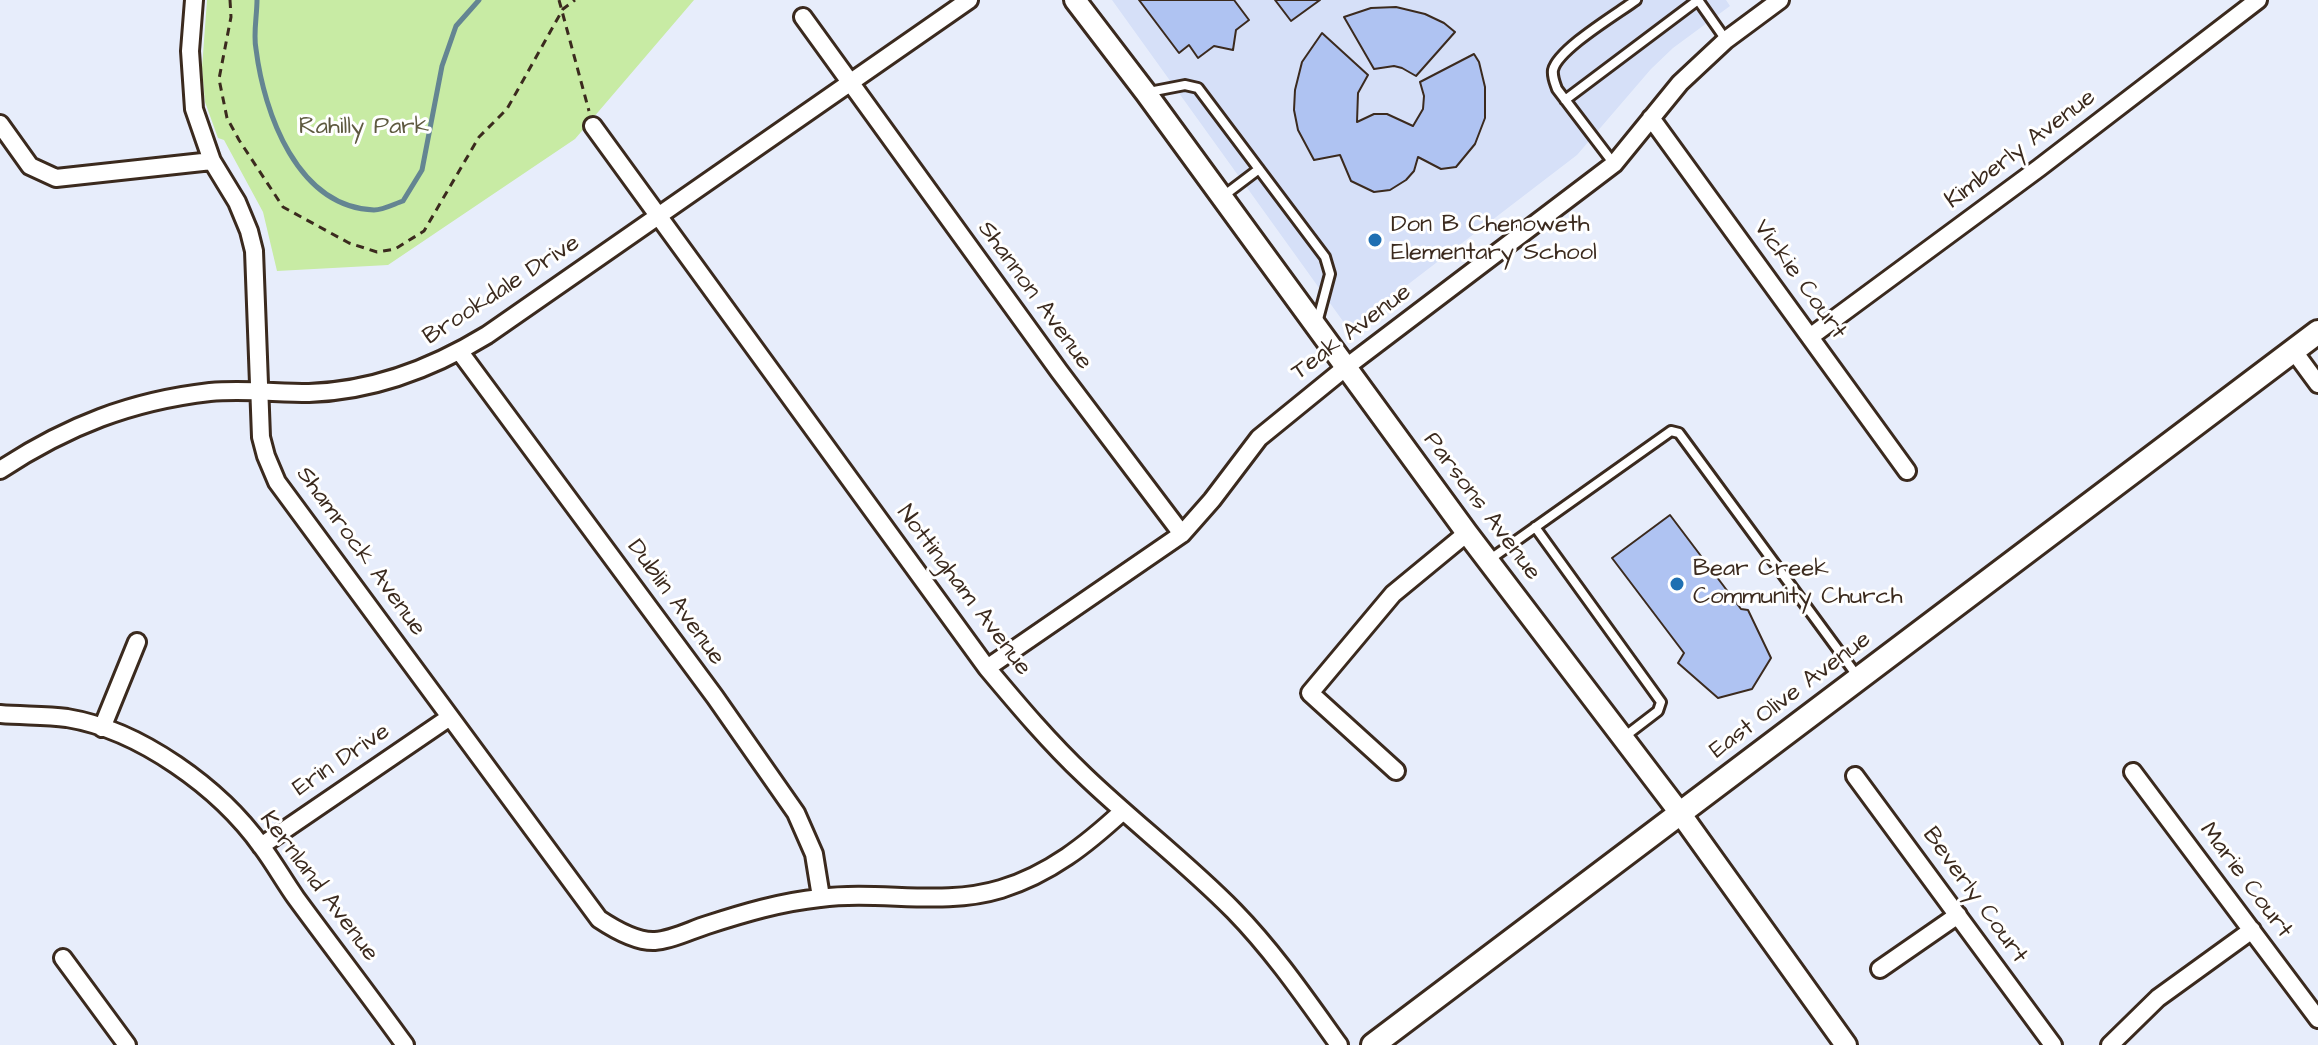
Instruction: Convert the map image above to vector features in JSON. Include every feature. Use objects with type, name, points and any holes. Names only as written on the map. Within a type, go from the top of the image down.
[{"type":"main road","name":"East Olive Avenue","points":[[1373,1045],[2318,332]]},
{"type":"street","name":"Shamrock Avenue","points":[[194,0],[191,82],[200,131],[212,161],[237,202],[254,251],[261,437],[277,482],[599,919],[618,932],[654,941],[756,909],[821,897]]},
{"type":"street","name":"Brookdale Drive","points":[[0,470],[37,445],[65,431],[127,408],[212,392],[309,393],[369,384],[429,367],[460,352],[969,0]]},
{"type":"street","name":"Parsons Avenue","points":[[1075,0],[1467,533],[1680,813],[1846,1045]]},
{"type":"street","name":"Teak Avenue","points":[[987,668],[1182,534],[1259,438],[1345,368],[1614,164],[1680,83],[1726,40],[1780,0]]},
{"type":"street","name":"Kimberly Avenue","points":[[1810,337],[2039,168],[2258,0]]},
{"type":"street","name":"Shannon Avenue","points":[[803,17],[1059,371],[1182,534]]},
{"type":"street","name":"Vickie Court","points":[[1651,118],[1907,471]]},
{"type":"street","points":[[0,124],[30,166],[56,178],[212,161]]},
{"type":"street","name":"Nottingham Avenue","points":[[593,126],[987,668],[1042,734],[1235,912],[1270,951],[1339,1045]]},
{"type":"street","points":[[2293,350],[2318,384]]},
{"type":"street","name":"Dublin Avenue","points":[[460,352],[715,697],[796,813],[814,854],[821,897]]},
{"type":"street","points":[[1396,771],[1310,693],[1393,594],[1467,533]]},
{"type":"street","points":[[102,728],[137,642]]},
{"type":"street","name":"Kernland Avenue","points":[[0,714],[68,719],[102,728],[156,752],[178,766],[221,803],[261,846],[405,1045]]},
{"type":"street","name":"Erin Drive","points":[[261,846],[450,717]]},
{"type":"street","name":"Marie Court","points":[[2133,772],[2318,1019]]},
{"type":"street","name":"Beverly Court","points":[[1855,776],[2053,1045]]},
{"type":"street","points":[[821,897],[891,895],[921,899],[963,898],[1002,889],[1050,868],[1084,847],[1123,811]]},
{"type":"street","points":[[1880,969],[1958,915]]},
{"type":"street","points":[[2110,1045],[2158,998],[2252,930]]},
{"type":"street","points":[[63,958],[127,1045]]},
{"type":"lane","points":[[1614,164],[1557,89],[1553,67],[1565,52],[1636,0]]},
{"type":"lane","points":[[1565,100],[1698,0],[1726,40]]},
{"type":"lane","points":[[1146,93],[1185,85],[1198,88],[1325,257],[1330,274],[1316,328]]},
{"type":"lane","points":[[1221,197],[1259,169]]},
{"type":"lane","points":[[1488,560],[1671,431],[1679,433],[1858,678]]},
{"type":"lane","points":[[1535,527],[1661,702],[1658,711],[1623,738]]},
{"type":"path","points":[[230,0],[231,17],[219,79],[227,118],[239,140],[283,207],[349,243],[377,252],[395,249],[424,231],[479,137],[507,109],[563,9],[575,0]]},
{"type":"path","points":[[559,0],[593,126]]},
{"type":"shaded area","name":"Don B Chenoweth Elementary School","points":[[1112,0],[1726,0],[1730,6],[1673,48],[1651,69],[1577,155],[1355,325],[1345,324]]},
{"type":"green space","name":"Rahilly Park","points":[[207,0],[694,0],[575,139],[388,265],[277,271],[263,212],[224,140],[218,138],[205,102],[202,68]]},
{"type":"building","points":[[1139,0],[1234,0],[1249,20],[1236,30],[1233,50],[1214,46],[1198,58],[1189,45],[1179,53]]},
{"type":"building","points":[[1275,0],[1320,0],[1291,21]]},
{"type":"building","points":[[1396,7],[1425,14],[1455,32],[1416,76],[1394,66],[1374,69],[1344,17],[1371,8]]},
{"type":"building","points":[[1322,33],[1368,75],[1358,93],[1357,122],[1374,114],[1387,114],[1413,126],[1423,109],[1424,96],[1420,82],[1474,54],[1485,87],[1485,118],[1475,144],[1456,167],[1441,169],[1418,157],[1414,171],[1406,180],[1390,190],[1374,192],[1351,181],[1340,155],[1314,160],[1298,130],[1294,110],[1295,90],[1302,62]]},
{"type":"building","name":"Bear Creek Community Church","points":[[1670,515],[1741,609],[1748,610],[1771,658],[1752,689],[1718,698],[1678,663],[1684,653],[1612,558]]},
{"type":"waterway","points":[[257,0],[255,37],[260,74],[267,101],[289,152],[305,175],[324,193],[347,205],[374,210],[403,201],[422,170],[442,66],[456,26],[479,0]]},
{"type":"place","name":"Don B Chenoweth Elementary School","points":[[1375,240]]},
{"type":"place","name":"Bear Creek Community Church","points":[[1677,584]]}]
